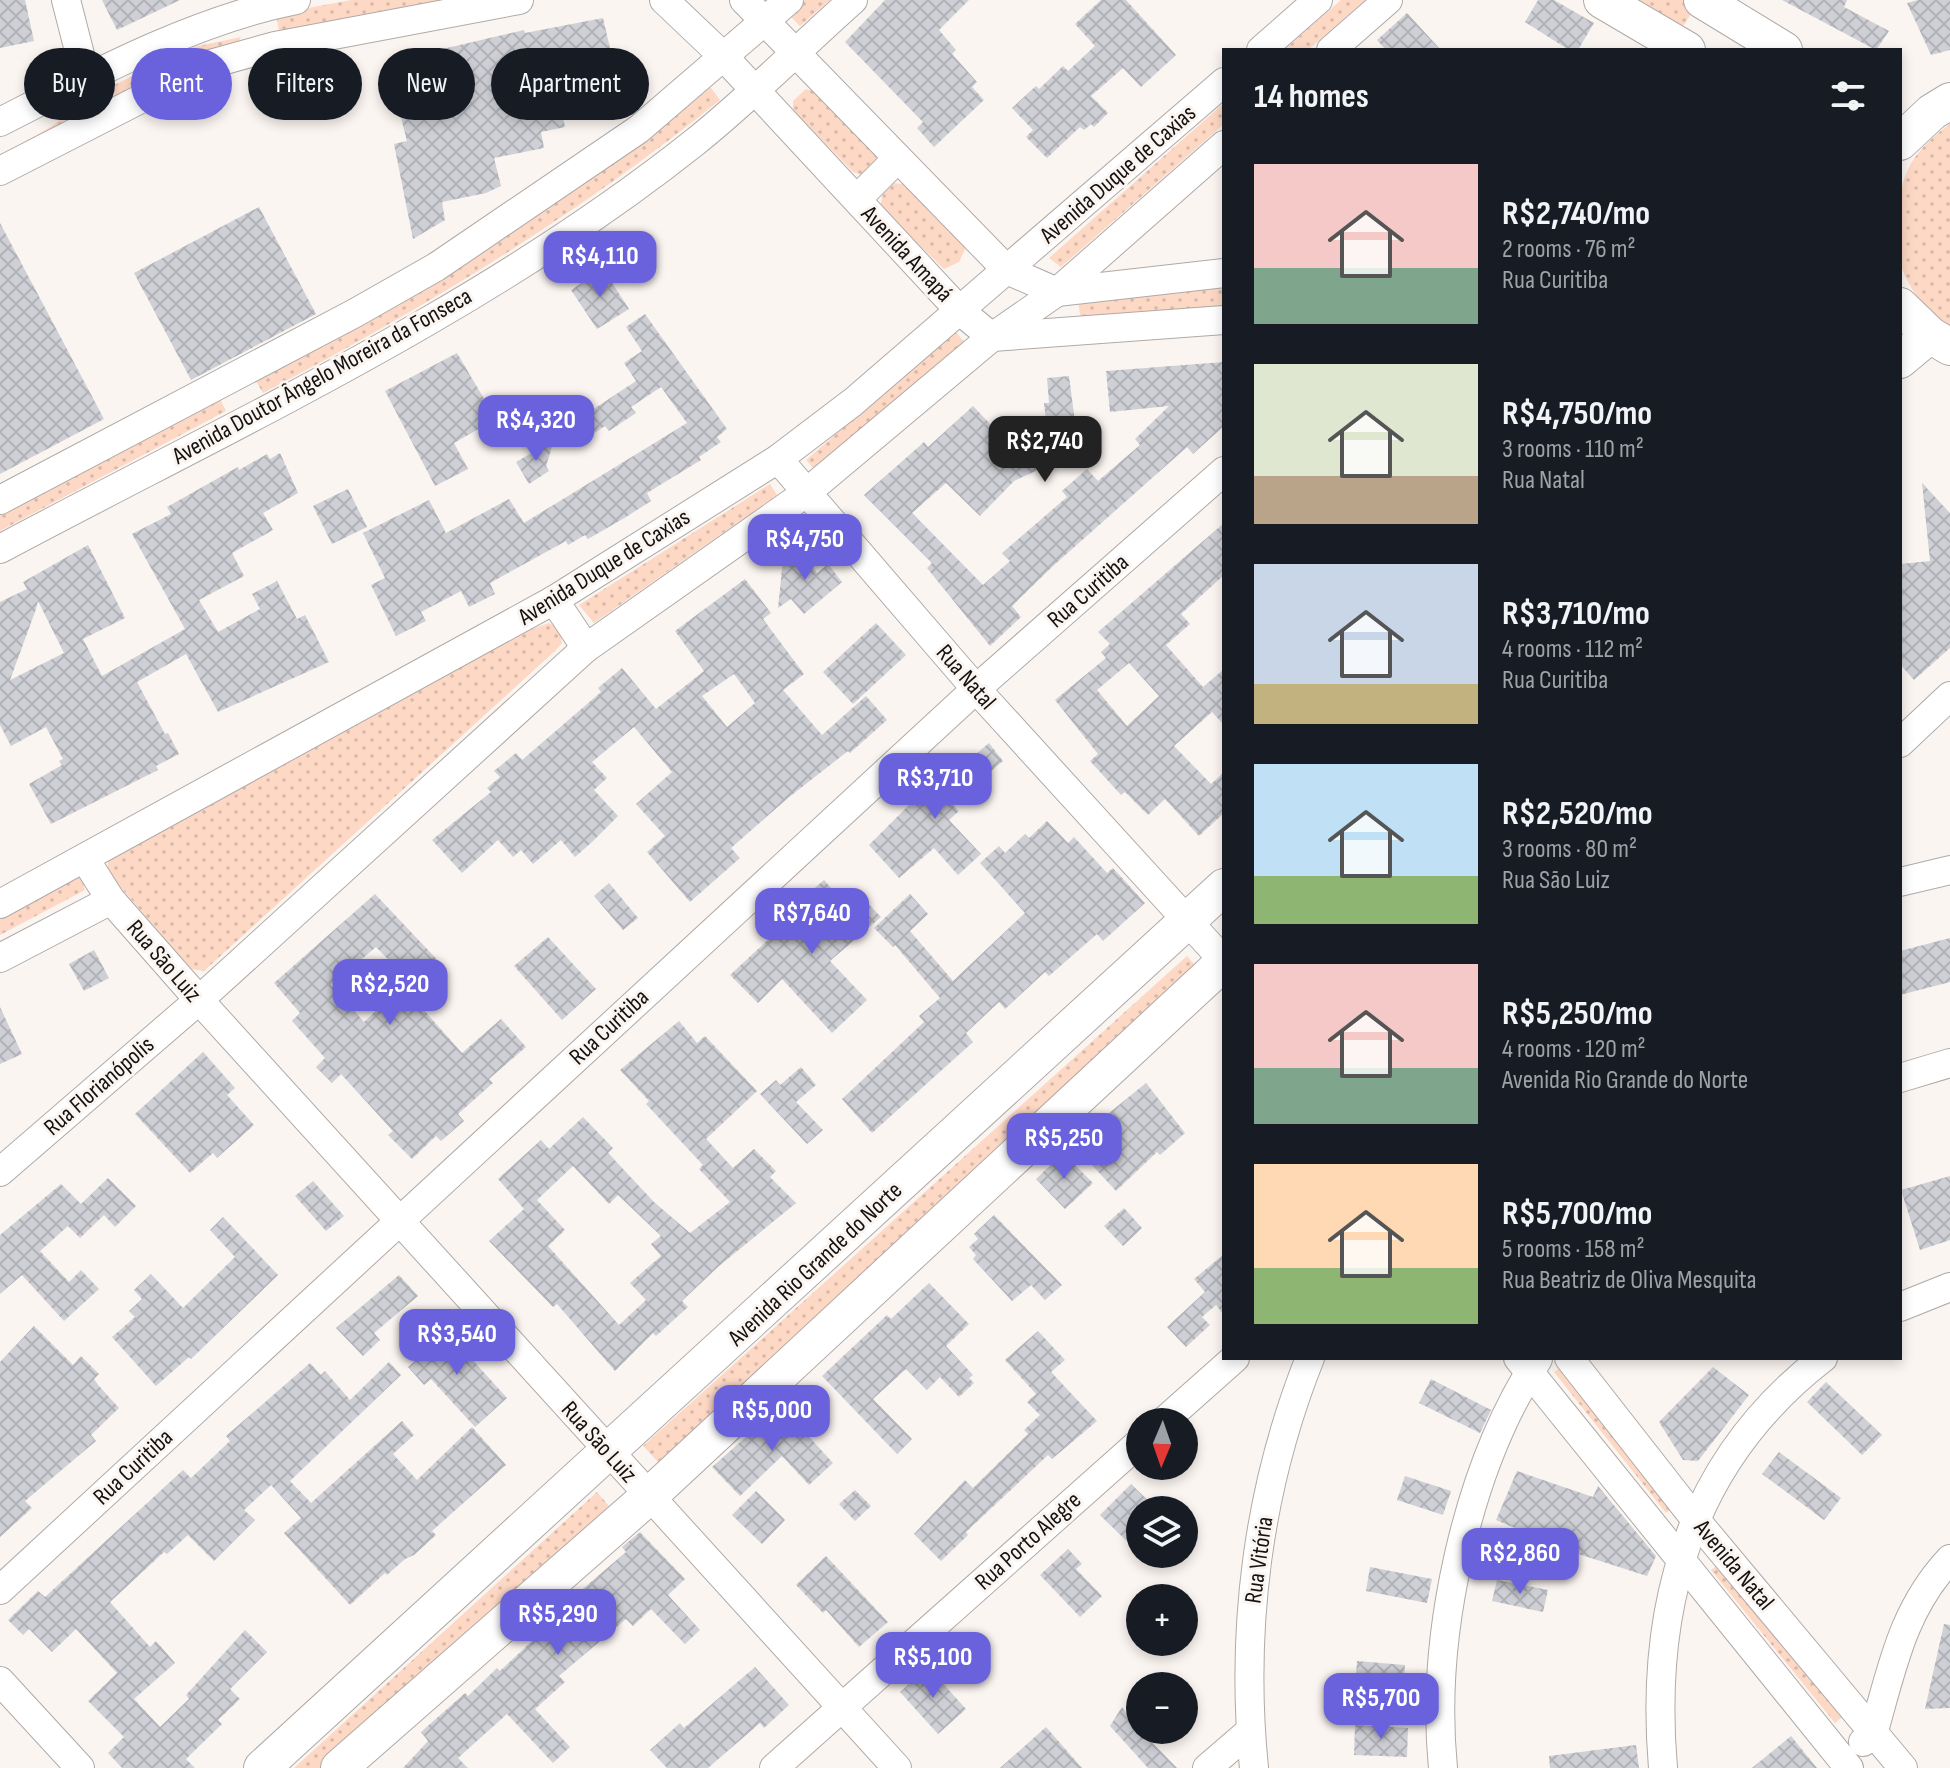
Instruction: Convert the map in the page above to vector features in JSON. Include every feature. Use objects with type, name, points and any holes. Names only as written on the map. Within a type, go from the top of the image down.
[{"type":"main road","points":[[1602,0],[1684,48]]},
{"type":"main road","points":[[1709,48],[1723,6],[1781,48]]},
{"type":"main road","points":[[1904,129],[1950,101]]},
{"type":"main road","points":[[1902,308],[1940,341],[1902,359]]},
{"type":"main road","name":"Avenida Rio Grande do Norte","points":[[262,1768],[1222,889]]},
{"type":"main road","points":[[339,1768],[648,1497],[1222,964]]},
{"type":"street","points":[[66,0],[78,48]]},
{"type":"street","points":[[115,65],[252,4],[296,0]]},
{"type":"street","points":[[232,58],[275,46],[519,0]]},
{"type":"street","name":"Avenida Amapá","points":[[664,0],[724,57],[960,311],[992,337]]},
{"type":"street","points":[[744,0],[762,23],[1007,270],[1057,292],[1222,273]]},
{"type":"street","name":"Avenida Doutor Ângelo Moreira da Fonseca","points":[[0,500],[436,267],[639,129],[789,0]]},
{"type":"street","name":"Avenida Doutor Ângelo Moreira da Fonseca","points":[[0,549],[404,336],[484,286],[659,168],[753,91],[853,0]]},
{"type":"street","points":[[1263,48],[1318,0]]},
{"type":"street","points":[[1333,48],[1388,0]]},
{"type":"street","points":[[232,51],[255,39],[258,23],[252,4]]},
{"type":"street","name":"Avenida Duque de Caxias","points":[[0,904],[554,600],[778,459],[853,402],[1222,84]]},
{"type":"street","points":[[0,171],[131,104]]},
{"type":"street","points":[[0,122],[24,110]]},
{"type":"street","name":"Avenida Duque de Caxias","points":[[199,1000],[586,648],[806,493],[992,337],[1057,292],[1222,147]]},
{"type":"street","points":[[857,199],[896,160]]},
{"type":"street","points":[[992,337],[1222,320]]},
{"type":"street","points":[[233,377],[252,415]]},
{"type":"street","name":"Rua Natal","points":[[778,459],[976,689],[1222,960]]},
{"type":"street","name":"Rua Curitiba","points":[[0,1590],[976,689],[1222,473]]},
{"type":"street","points":[[554,600],[586,648]]},
{"type":"street","points":[[1902,741],[1950,696]]},
{"type":"street","points":[[0,958],[111,900],[85,859]]},
{"type":"street","points":[[1902,882],[1950,870]]},
{"type":"street","name":"Rua São Luiz","points":[[111,900],[398,1221],[897,1768]]},
{"type":"street","name":"Rua Florianópolis","points":[[0,1172],[199,1000]]},
{"type":"street","points":[[1902,1077],[1950,1063]]},
{"type":"street","points":[[1902,1306],[1950,1287]]},
{"type":"street","points":[[1179,1408],[1233,1360]]},
{"type":"street","name":"Rua Vitória","points":[[1254,1768],[1250,1731],[1250,1627],[1262,1526],[1278,1456],[1309,1360]]},
{"type":"street","name":"Avenida Natal","points":[[1571,1360],[1695,1519],[1903,1768]]},
{"type":"street","points":[[1663,1768],[1660,1731],[1663,1646],[1679,1560],[1695,1519],[1729,1455],[1757,1418],[1821,1360]]},
{"type":"street","points":[[1443,1768],[1442,1663],[1457,1563],[1487,1466],[1529,1363]]},
{"type":"street","name":"Avenida Natal","points":[[1529,1363],[1679,1560],[1845,1763]]},
{"type":"street","name":"Rua Porto Alegre","points":[[774,1768],[1126,1454]]},
{"type":"street","points":[[1845,1763],[1873,1734],[1905,1623],[1926,1585],[1950,1559]]},
{"type":"street","points":[[0,1681],[80,1768]]},
{"type":"street","points":[[1207,1768],[1250,1731]]},
{"type":"shaded area","points":[[351,0],[449,0],[279,31],[276,14]]},
{"type":"shaded area","points":[[805,0],[830,0],[800,26],[789,15]]},
{"type":"shaded area","points":[[1341,0],[1365,0],[1310,48],[1286,48]]},
{"type":"shaded area","points":[[1633,0],[1687,0],[1694,9],[1684,25],[1675,25]]},
{"type":"shaded area","points":[[241,37],[238,44],[230,48],[189,48]]},
{"type":"shaded area","points":[[131,77],[131,94],[115,102],[115,85]]},
{"type":"shaded area","points":[[708,84],[720,100],[556,221],[383,328],[263,393],[253,376]]},
{"type":"shaded area","points":[[806,89],[817,92],[875,153],[877,162],[862,175],[853,172],[793,110],[793,101]]},
{"type":"shaded area","points":[[1222,105],[1222,126],[1061,267],[1049,258]]},
{"type":"shaded area","points":[[60,120],[76,120],[0,156]]},
{"type":"shaded area","points":[[1950,124],[1950,325],[1919,298],[1902,268],[1902,185],[1917,155]]},
{"type":"shaded area","points":[[894,183],[904,184],[967,245],[959,262],[944,269],[880,207],[883,194]]},
{"type":"shaded area","points":[[1222,281],[1222,314],[1081,321],[1078,301]]},
{"type":"shaded area","points":[[955,331],[964,342],[816,471],[806,460]]},
{"type":"shaded area","points":[[220,399],[226,411],[0,531],[0,514]]},
{"type":"shaded area","points":[[770,484],[777,495],[594,623],[579,605]]},
{"type":"shaded area","points":[[549,623],[559,628],[562,643],[556,650],[204,971],[192,969],[184,961],[111,876],[107,868],[109,859],[526,631]]},
{"type":"shaded area","points":[[72,878],[81,878],[85,890],[0,935],[0,916]]},
{"type":"shaded area","points":[[1187,956],[1201,972],[658,1462],[643,1446]]},
{"type":"shaded area","points":[[1566,1364],[1679,1503],[1666,1513],[1554,1372]]},
{"type":"shaded area","points":[[597,1492],[609,1506],[321,1768],[294,1768]]},
{"type":"shaded area","points":[[1723,1561],[1846,1714],[1835,1723],[1711,1570]]},
{"type":"building","points":[[0,0],[25,0],[34,41],[0,48]]},
{"type":"building","points":[[102,0],[180,0],[117,30]]},
{"type":"building","points":[[885,0],[969,0],[939,30],[956,50],[952,54],[977,82],[972,87],[984,100],[934,147],[917,128],[923,122],[845,42]]},
{"type":"building","points":[[1101,0],[1126,0],[1176,55],[1141,87],[1123,68],[1091,96],[1108,113],[1094,127],[1091,124],[1084,130],[1080,127],[1047,158],[1026,137],[1033,130],[1012,108],[1036,86],[1039,89],[1063,66],[1068,71],[1095,46],[1075,24]]},
{"type":"building","points":[[1538,0],[1554,0],[1594,23],[1579,48],[1566,48],[1525,22]]},
{"type":"building","points":[[1782,0],[1847,0],[1844,7],[1889,31],[1877,48]]},
{"type":"building","points":[[1950,0],[1950,50],[1931,55],[1907,3]]},
{"type":"building","points":[[1407,13],[1439,48],[1384,48],[1377,40]]},
{"type":"building","points":[[603,18],[610,48],[491,48],[491,120],[564,120],[565,127],[541,132],[544,148],[494,158],[501,186],[486,193],[442,202],[445,220],[413,239],[394,144],[407,141],[402,120],[475,120],[475,48],[447,48],[524,30],[525,33]]},
{"type":"building","points":[[259,207],[316,314],[191,380],[134,273]]},
{"type":"building","points":[[0,223],[104,419],[0,474]]},
{"type":"building","points":[[603,269],[629,309],[597,329],[571,290]]},
{"type":"building","points":[[645,314],[727,429],[717,437],[721,442],[699,457],[701,460],[647,493],[651,501],[626,517],[588,539],[585,535],[568,545],[566,541],[490,583],[495,594],[469,607],[461,591],[421,612],[426,621],[396,636],[371,585],[385,578],[363,533],[429,500],[446,533],[509,499],[524,523],[687,423],[661,387],[631,407],[636,413],[609,431],[605,426],[579,443],[571,431],[571,424],[636,381],[624,363],[642,351],[626,327]]},
{"type":"building","points":[[457,353],[496,419],[454,443],[468,469],[435,486],[385,391]]},
{"type":"building","points":[[1222,362],[1222,428],[1193,454],[1187,447],[1053,566],[1012,606],[1021,617],[990,646],[927,568],[932,563],[864,495],[924,442],[928,447],[973,406],[1012,447],[1028,439],[1042,468],[1014,481],[980,516],[946,483],[912,513],[983,585],[1010,561],[1002,553],[1067,497],[1062,491],[1087,469],[1098,481],[1140,445],[1135,439],[1169,406],[1110,412],[1106,371]]},
{"type":"building","points":[[1069,376],[1078,445],[1049,447],[1044,403],[1049,403],[1047,378]]},
{"type":"building","points":[[554,440],[546,466],[549,471],[529,484],[516,462]]},
{"type":"building","points":[[280,453],[298,493],[263,513],[273,530],[232,553],[244,576],[199,600],[218,632],[260,609],[252,594],[277,581],[297,619],[305,615],[329,662],[218,712],[186,654],[137,682],[179,754],[156,766],[158,770],[51,824],[29,784],[62,765],[59,761],[63,759],[46,727],[11,746],[0,725],[0,602],[27,589],[23,582],[88,545],[125,618],[83,639],[102,676],[185,629],[132,534],[171,514],[167,507],[238,467],[239,470],[267,454],[270,459]],"holes":[[[38,601],[64,653],[10,680]]]},
{"type":"building","points":[[1922,483],[1950,513],[1950,648],[1914,680],[1902,666],[1902,564],[1930,561]]},
{"type":"building","points":[[348,489],[367,527],[332,544],[313,506]]},
{"type":"building","points":[[1222,525],[1222,577],[1181,614],[1190,624],[1166,645],[1203,687],[1222,671],[1222,723],[1212,712],[1174,746],[1211,784],[1222,774],[1222,815],[1199,836],[1165,799],[1148,815],[1125,792],[1121,795],[1090,761],[1098,754],[1055,700],[1106,658],[1101,652],[1110,644],[1098,632]],"holes":[[[1129,663],[1159,696],[1127,726],[1097,690]]]},
{"type":"building","points":[[784,550],[803,555],[817,573],[828,564],[842,582],[804,614],[791,599],[778,608]]},
{"type":"building","points":[[745,579],[771,613],[763,619],[804,674],[783,690],[822,735],[866,696],[887,720],[850,753],[848,751],[788,798],[731,848],[740,858],[690,902],[647,852],[665,836],[636,804],[672,772],[634,727],[592,762],[607,778],[594,790],[618,816],[575,857],[561,840],[533,864],[521,850],[513,857],[498,840],[462,873],[432,840],[491,792],[487,788],[500,777],[494,771],[516,753],[522,760],[601,692],[598,688],[622,668],[656,709],[704,671],[675,631]],"holes":[[[734,674],[755,703],[727,727],[702,696]]]},
{"type":"building","points":[[876,623],[906,655],[853,704],[823,672]]},
{"type":"building","points":[[989,743],[1003,761],[952,804],[959,811],[949,820],[981,854],[958,875],[934,848],[899,878],[869,845],[932,782],[937,787]]},
{"type":"building","points":[[1047,821],[1068,843],[1074,837],[1107,873],[1113,868],[1145,903],[1103,941],[1097,934],[1049,976],[1045,972],[1005,1009],[999,1002],[966,1033],[973,1042],[872,1133],[842,1099],[924,1022],[919,1016],[940,998],[895,945],[893,947],[874,928],[910,894],[928,914],[910,931],[953,981],[1025,913],[980,863],[999,846],[1005,853],[1025,834],[1029,838]]},
{"type":"building","points":[[824,880],[846,905],[859,894],[881,917],[830,961],[867,1000],[832,1033],[782,979],[758,1003],[730,975],[799,911],[794,906]]},
{"type":"building","points":[[609,883],[638,918],[623,930],[594,896]]},
{"type":"building","points":[[375,894],[447,970],[414,999],[462,1053],[501,1019],[526,1047],[489,1079],[493,1083],[458,1114],[464,1121],[441,1141],[436,1136],[412,1159],[388,1135],[393,1131],[341,1074],[332,1083],[316,1067],[325,1058],[292,1021],[300,1013],[274,983]],"holes":[[[376,947],[405,977],[399,982],[402,986],[364,1022],[331,985]]]},
{"type":"building","points":[[548,937],[596,989],[562,1020],[514,966]]},
{"type":"building","points":[[1950,938],[1950,982],[1902,994],[1902,950]]},
{"type":"building","points":[[94,950],[109,978],[84,991],[69,964]]},
{"type":"building","points":[[0,1007],[22,1054],[0,1064]]},
{"type":"building","points":[[679,1021],[697,1043],[705,1036],[757,1091],[706,1139],[733,1168],[754,1149],[776,1171],[770,1177],[796,1203],[719,1266],[682,1301],[688,1307],[656,1336],[653,1333],[615,1371],[557,1304],[553,1307],[489,1241],[524,1209],[498,1179],[541,1140],[549,1149],[583,1117],[613,1148],[608,1153],[654,1202],[690,1233],[730,1202],[699,1169],[703,1165],[646,1104],[649,1101],[620,1070]],"holes":[[[573,1166],[609,1204],[618,1195],[661,1236],[651,1244],[661,1256],[630,1283],[646,1300],[619,1325],[548,1246],[565,1230],[537,1200]]]},
{"type":"building","points":[[203,1052],[235,1088],[227,1095],[254,1125],[217,1158],[213,1153],[190,1173],[135,1114]]},
{"type":"building","points":[[801,1067],[816,1085],[796,1102],[823,1130],[807,1144],[760,1094],[776,1080],[780,1085]]},
{"type":"building","points":[[1146,1083],[1185,1133],[1160,1155],[1157,1152],[1116,1191],[1090,1163],[1109,1145],[1093,1126]]},
{"type":"building","points":[[1063,1153],[1093,1183],[1065,1209],[1036,1179]]},
{"type":"building","points":[[1950,1176],[1950,1240],[1920,1250],[1902,1190]]},
{"type":"building","points":[[108,1178],[136,1206],[115,1227],[104,1215],[80,1238],[68,1226],[40,1251],[69,1282],[81,1270],[99,1289],[64,1321],[22,1275],[0,1294],[0,1235],[61,1184],[81,1204]]},
{"type":"building","points":[[313,1181],[344,1216],[326,1231],[295,1196]]},
{"type":"building","points":[[1124,1208],[1142,1228],[1123,1246],[1104,1226]]},
{"type":"building","points":[[994,1215],[1062,1285],[1045,1300],[1031,1285],[1012,1301],[973,1259],[976,1255],[969,1247],[978,1239],[974,1234]]},
{"type":"building","points":[[223,1217],[278,1275],[191,1359],[189,1357],[156,1386],[112,1337],[135,1317],[129,1311],[142,1299],[134,1290],[151,1274],[183,1308],[235,1257],[210,1230]]},
{"type":"building","points":[[1222,1256],[1222,1312],[1216,1305],[1202,1317],[1210,1325],[1186,1347],[1167,1327],[1205,1292],[1194,1279]]},
{"type":"building","points":[[399,1275],[418,1296],[374,1333],[380,1340],[363,1356],[336,1328]]},
{"type":"building","points":[[929,1283],[969,1324],[946,1346],[973,1375],[969,1378],[974,1383],[959,1397],[940,1377],[927,1390],[906,1369],[873,1399],[912,1439],[897,1454],[822,1376],[887,1315],[891,1319]]},
{"type":"building","points":[[440,1324],[507,1398],[475,1427],[431,1379],[424,1385],[408,1367],[431,1347],[423,1338]]},
{"type":"building","points":[[34,1326],[73,1365],[81,1356],[99,1374],[94,1379],[119,1408],[91,1435],[96,1441],[25,1501],[32,1508],[0,1537],[0,1362]]},
{"type":"building","points":[[1038,1331],[1065,1360],[1051,1372],[1097,1421],[1052,1459],[1048,1455],[966,1532],[968,1535],[941,1561],[914,1534],[965,1480],[973,1488],[1028,1434],[1024,1430],[1040,1415],[1027,1402],[1036,1394],[1005,1360]]},
{"type":"building","points":[[389,1362],[401,1375],[290,1481],[311,1503],[402,1421],[414,1435],[393,1454],[417,1480],[472,1427],[506,1465],[432,1531],[436,1535],[414,1555],[387,1575],[385,1573],[350,1605],[284,1533],[301,1518],[271,1485],[244,1510],[255,1520],[214,1561],[188,1535],[167,1554],[164,1552],[110,1602],[150,1647],[156,1641],[175,1663],[134,1699],[160,1727],[189,1699],[186,1695],[245,1630],[267,1652],[230,1689],[240,1699],[218,1720],[222,1724],[186,1759],[195,1768],[122,1768],[108,1753],[124,1737],[88,1701],[117,1673],[76,1629],[52,1652],[29,1629],[23,1635],[8,1620],[38,1591],[45,1597],[183,1470],[191,1478],[230,1441],[226,1436],[310,1363],[321,1375],[325,1371],[350,1400]]},
{"type":"building","points":[[1713,1367],[1749,1395],[1698,1461],[1683,1460],[1659,1422]]},
{"type":"building","points":[[1431,1379],[1491,1410],[1480,1433],[1419,1403]]},
{"type":"building","points":[[1826,1382],[1882,1435],[1862,1455],[1807,1402]]},
{"type":"building","points":[[781,1406],[833,1463],[809,1485],[782,1456],[740,1496],[712,1467]]},
{"type":"building","points":[[1779,1452],[1841,1498],[1824,1520],[1762,1474]]},
{"type":"building","points":[[1517,1471],[1593,1497],[1598,1486],[1656,1556],[1647,1576],[1572,1552],[1496,1520]]},
{"type":"building","points":[[1405,1476],[1451,1491],[1443,1515],[1397,1500]]},
{"type":"building","points":[[1131,1484],[1143,1496],[1126,1496],[1126,1540],[1100,1515]]},
{"type":"building","points":[[855,1490],[871,1506],[855,1521],[839,1504]]},
{"type":"building","points":[[756,1491],[785,1520],[762,1544],[732,1515]]},
{"type":"building","points":[[640,1532],[685,1579],[668,1595],[700,1630],[685,1644],[651,1609],[633,1626],[626,1619],[559,1676],[565,1682],[535,1709],[570,1747],[553,1763],[507,1714],[458,1758],[468,1768],[403,1768],[428,1741],[421,1732],[465,1693],[468,1696],[497,1668],[500,1671],[553,1621],[550,1617],[626,1552],[622,1547]]},
{"type":"building","points":[[1068,1549],[1082,1564],[1076,1569],[1102,1596],[1080,1617],[1040,1575]]},
{"type":"building","points":[[826,1556],[888,1622],[859,1647],[826,1610],[823,1613],[796,1585]]},
{"type":"building","points":[[1370,1567],[1432,1579],[1427,1603],[1366,1591]]},
{"type":"building","points":[[1497,1580],[1548,1590],[1543,1612],[1492,1601]]},
{"type":"building","points":[[1944,1624],[1950,1625],[1950,1708],[1925,1709]]},
{"type":"building","points":[[1357,1661],[1405,1665],[1403,1692],[1355,1688]]},
{"type":"building","points":[[755,1667],[789,1705],[764,1728],[760,1723],[708,1768],[667,1768],[650,1750],[680,1723],[684,1728]]},
{"type":"building","points":[[928,1667],[966,1709],[938,1734],[900,1692]]},
{"type":"building","points":[[1122,1707],[1126,1712],[1126,1744],[1110,1726]]},
{"type":"building","points":[[1355,1725],[1408,1728],[1407,1757],[1354,1755]]},
{"type":"building","points":[[1046,1727],[1082,1768],[1000,1768]]},
{"type":"building","points":[[1791,1736],[1817,1768],[1752,1768]]},
{"type":"building","points":[[1126,1744],[1154,1744],[1177,1768],[1148,1768]]},
{"type":"building","points":[[1636,1745],[1639,1768],[1550,1768],[1549,1756]]}]
